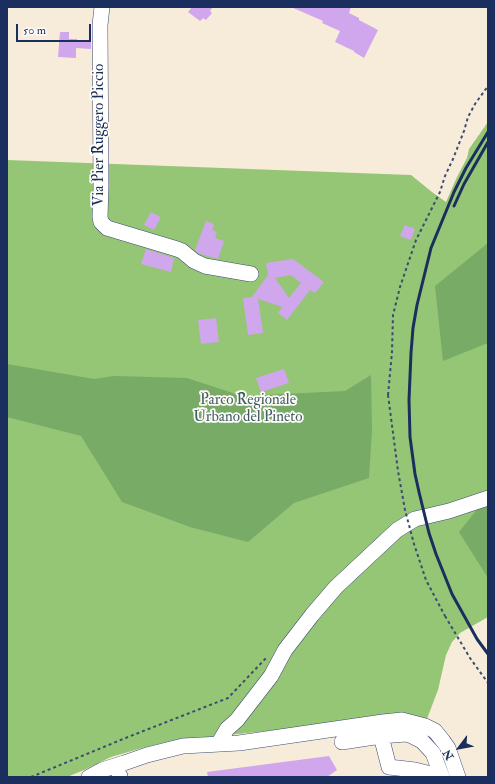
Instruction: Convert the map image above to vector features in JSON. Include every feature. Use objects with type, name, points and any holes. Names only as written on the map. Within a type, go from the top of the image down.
[{"type":"street","name":"Via Pier Ruggero Piccio","points":[[102,7],[100,25],[101,222],[107,228],[176,249],[194,261],[205,266],[251,274]]},
{"type":"street","points":[[218,744],[227,729],[237,720],[271,676],[286,650],[312,615],[336,587],[397,530],[415,519],[449,511],[488,498]]},
{"type":"street","points":[[237,720],[234,735],[240,743]]},
{"type":"street","points":[[88,777],[102,770],[118,774],[167,750],[183,746],[240,743],[402,720],[425,726],[435,731],[448,748],[458,777]]},
{"type":"street","points":[[342,742],[381,736],[406,734],[412,736],[422,741],[433,753],[442,776],[415,770],[390,768],[381,736]]},
{"type":"path","points":[[488,86],[468,117],[440,192],[416,240],[400,287],[393,315],[392,352],[388,395],[398,471],[405,510],[426,580],[470,658],[488,683]]},
{"type":"path","points":[[31,777],[228,698],[272,652]]},
{"type":"green space","name":"Parco Regionale Urbano del Pineto","points":[[488,122],[488,617],[460,633],[452,642],[446,655],[438,690],[425,724],[375,720],[228,735],[219,739],[170,741],[111,757],[67,777],[7,777],[7,160],[411,175],[446,202],[467,158],[469,149]]},
{"type":"green space","points":[[488,243],[488,343],[443,361],[435,286]]},
{"type":"green space","points":[[7,364],[94,379],[114,376],[187,378],[242,396],[345,391],[371,375],[372,431],[369,478],[294,503],[248,542],[190,527],[122,502],[81,436],[7,417]]},
{"type":"green space","points":[[488,499],[488,578],[459,532],[483,502]]},
{"type":"building","points":[[192,7],[213,7],[210,11],[212,13],[206,20],[203,18],[200,21],[188,12]]},
{"type":"building","points":[[291,7],[351,7],[349,13],[378,30],[364,58],[354,51],[335,42],[340,31],[322,23],[323,21]]},
{"type":"building","points":[[60,32],[69,32],[69,39],[77,39],[77,41],[91,41],[91,49],[76,48],[76,58],[58,57]]},
{"type":"building","points":[[151,212],[161,217],[154,230],[144,225]]},
{"type":"building","points":[[206,221],[214,224],[212,230],[217,232],[215,238],[224,241],[218,259],[198,253],[195,250]]},
{"type":"building","points":[[405,225],[415,229],[411,240],[400,236]]},
{"type":"building","points":[[146,249],[174,258],[171,272],[141,264]]},
{"type":"building","points":[[293,259],[324,282],[315,293],[310,290],[287,320],[278,313],[282,307],[258,298],[263,333],[248,335],[243,298],[252,297],[268,275],[266,263]],"holes":[[[291,275],[301,283],[289,298],[275,278]]]},
{"type":"building","points":[[216,318],[219,342],[201,344],[198,320]]},
{"type":"building","points":[[284,369],[289,383],[261,392],[256,378]]},
{"type":"building","points":[[329,756],[337,770],[327,777],[208,777],[207,772]]},
{"type":"railway","points":[[488,132],[466,168],[454,192],[431,248],[413,328],[409,400],[410,437],[415,474],[429,533],[452,594],[477,639],[488,654]]},
{"type":"railway","points":[[454,206],[464,184],[488,142]]}]
